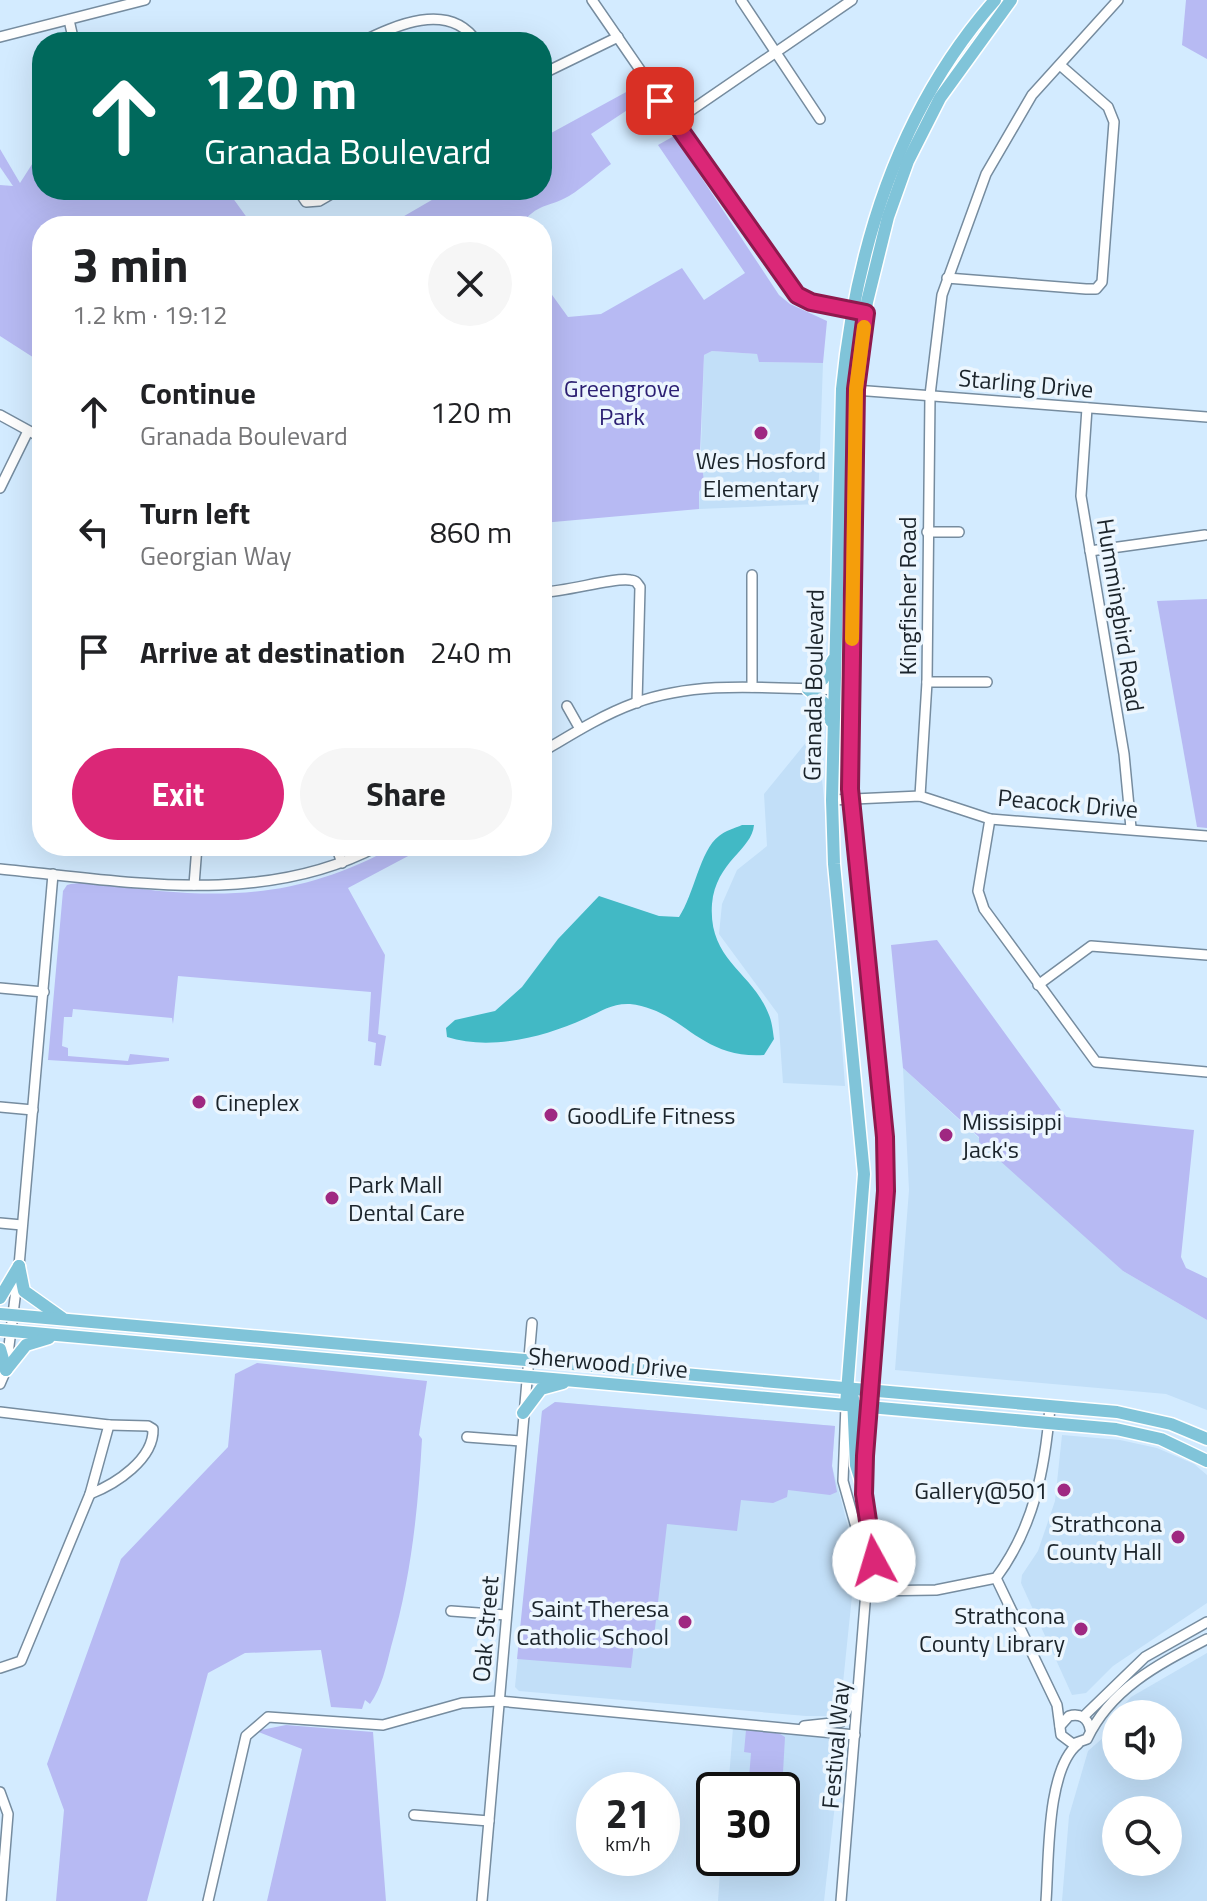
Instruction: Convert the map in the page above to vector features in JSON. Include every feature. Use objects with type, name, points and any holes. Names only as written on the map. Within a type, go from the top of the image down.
[{"type":"main road","name":"Granada Boulevard","points":[[864,1491],[856,1465],[848,1389],[864,1174],[834,864],[832,800],[842,389],[850,310],[868,234],[899,150],[959,46],[995,0]]},
{"type":"main road","name":"Granada Boulevard","points":[[870,1407],[886,1210],[886,1160],[851,799],[856,389],[866,313],[888,217],[918,139],[956,73],[1011,0]]},
{"type":"main road","points":[[834,729],[825,704],[808,689],[826,675],[836,653]]},
{"type":"main road","points":[[0,1298],[19,1266]]},
{"type":"main road","points":[[19,1266],[24,1291],[65,1320]]},
{"type":"main road","name":"Sherwood Drive","points":[[6,1315],[1142,1416],[1207,1439]]},
{"type":"main road","name":"Sherwood Drive","points":[[5,1330],[1049,1422],[1140,1432],[1207,1461]]},
{"type":"main road","points":[[6,1370],[30,1343],[71,1336]]},
{"type":"main road","points":[[0,1349],[6,1370]]},
{"type":"main road","points":[[523,1413],[541,1389],[571,1380]]},
{"type":"street","points":[[0,37],[145,0]]},
{"type":"street","points":[[592,0],[797,295],[866,313]]},
{"type":"street","points":[[741,0],[820,119]]},
{"type":"street","points":[[674,122],[852,0]]},
{"type":"street","name":"Kingfisher Road","points":[[920,796],[927,682],[930,395],[947,278],[986,174],[1032,95],[1118,0]]},
{"type":"street","points":[[381,32],[405,20],[422,19],[458,26],[465,32]]},
{"type":"street","points":[[69,20],[72,32]]},
{"type":"street","points":[[552,69],[618,37]]},
{"type":"street","points":[[947,278],[1086,289],[1096,289],[1102,282],[1114,122],[1108,107],[1060,65]]},
{"type":"street","name":"Starling Drive","points":[[842,389],[1207,417]]},
{"type":"street","name":"Hummingbird Road","points":[[1087,408],[1081,496],[1124,754],[1131,828]]},
{"type":"street","points":[[0,415],[32,433]]},
{"type":"street","points":[[0,488],[28,431]]},
{"type":"street","points":[[927,532],[959,532]]},
{"type":"street","points":[[1090,551],[1205,535]]},
{"type":"street","points":[[752,575],[752,687]]},
{"type":"street","points":[[552,591],[584,589],[628,579],[640,587],[637,703]]},
{"type":"street","points":[[927,682],[987,682]]},
{"type":"street","points":[[552,746],[580,729],[637,703],[699,690],[752,687],[851,690]]},
{"type":"street","points":[[567,706],[580,729]]},
{"type":"street","name":"Peacock Drive","points":[[832,800],[920,796],[990,819],[1207,836]]},
{"type":"street","points":[[990,819],[979,898],[1038,985],[1096,1062],[1207,1072]]},
{"type":"street","points":[[194,885],[196,856]]},
{"type":"street","points":[[340,856],[342,863]]},
{"type":"street","points":[[0,869],[194,885],[279,881],[357,856]]},
{"type":"street","points":[[0,1384],[6,1370],[6,1315],[19,1266],[53,874]]},
{"type":"street","points":[[1038,985],[1091,946],[1207,955]]},
{"type":"street","points":[[0,988],[44,992]]},
{"type":"street","points":[[0,1107],[33,1110]]},
{"type":"street","points":[[0,1223],[22,1225]]},
{"type":"street","name":"Oak Street","points":[[482,1901],[532,1323]]},
{"type":"street","name":"Festival Way","points":[[841,1901],[866,1591],[865,1559],[843,1481],[851,1406]]},
{"type":"street","name":"Festival Way","points":[[866,1591],[874,1561],[864,1491],[870,1407]]},
{"type":"street","points":[[866,1591],[936,1590],[996,1578],[1017,1544],[1036,1497],[1050,1407]]},
{"type":"street","points":[[0,1412],[109,1425],[148,1426],[153,1429],[149,1450],[111,1486],[90,1494]]},
{"type":"street","points":[[0,1668],[21,1661],[90,1494],[109,1425]]},
{"type":"street","points":[[467,1437],[520,1441]]},
{"type":"street","points":[[996,1578],[1057,1705],[1064,1740],[1078,1744]]},
{"type":"street","points":[[451,1611],[506,1615]]},
{"type":"street","points":[[1060,1726],[1078,1716],[1145,1657],[1207,1622]]},
{"type":"street","points":[[1046,1901],[1055,1795],[1070,1751],[1087,1739],[1090,1729],[1128,1685],[1207,1639]]},
{"type":"street","points":[[793,1727],[841,1722],[860,1680]]},
{"type":"street","points":[[208,1901],[246,1736],[255,1725],[276,1716],[383,1725],[462,1703],[499,1701],[855,1735]]},
{"type":"street","points":[[1057,1705],[1078,1716],[1090,1729]]},
{"type":"street","points":[[0,1792],[8,1814],[1,1901]]},
{"type":"street","points":[[414,1815],[489,1821]]},
{"type":"shaded area","name":"Wes Hosford Elementary","points":[[712,351],[757,354],[760,362],[823,363],[818,504],[699,509],[704,355]]},
{"type":"shaded area","points":[[817,729],[845,1086],[783,1083],[778,1014],[719,934],[722,904],[737,870],[767,846],[764,794]]},
{"type":"shaded area","points":[[742,825],[754,825],[752,834],[720,877],[712,904],[713,923],[724,953],[762,1000],[769,1015],[774,1039],[764,1055],[723,1050],[664,1015],[630,1004],[612,1006],[568,1026],[517,1040],[481,1043],[447,1037],[446,1028],[455,1020],[495,1011],[522,987],[558,939],[599,896],[659,916],[679,917],[712,843],[724,833]]},
{"type":"shaded area","points":[[903,1068],[1123,1271],[1207,1320],[1207,1410],[1166,1394],[895,1370],[909,1190]]},
{"type":"shaded area","name":"Saint Theresa Catholic School","points":[[555,1402],[835,1426],[832,1466],[856,1557],[840,1712],[833,1716],[806,1716],[519,1691],[515,1687],[542,1411]]},
{"type":"shaded area","points":[[1062,1435],[1120,1440],[1157,1448],[1194,1464],[1207,1475],[1207,1603],[1113,1666],[1086,1693],[1072,1695],[1021,1583],[1022,1575],[1038,1551],[1055,1501]]},
{"type":"shaded area","points":[[1207,1653],[1207,1901],[1062,1901],[1069,1816],[1088,1751],[1102,1739],[1102,1780],[1182,1780],[1182,1700],[1128,1700]]},
{"type":"shaded area","points":[[733,1728],[834,1737],[842,1743],[824,1901],[718,1901],[720,1876],[800,1876],[800,1772],[729,1772]]},
{"type":"green space","points":[[1186,0],[1207,0],[1207,59],[1182,45]]},
{"type":"green space","points":[[639,85],[662,123],[651,128],[635,105],[591,134],[611,164],[569,196],[543,206],[529,216],[404,216],[432,200],[552,200],[552,133]]},
{"type":"green space","name":"Greengrove Park","points":[[674,136],[779,295],[790,304],[827,321],[823,363],[759,362],[757,354],[712,351],[704,355],[700,453],[704,481],[699,492],[699,509],[552,522],[552,295],[568,317],[601,314],[682,268],[704,300],[745,273],[658,145]]},
{"type":"green space","points":[[0,149],[20,183],[32,164],[32,200],[234,200],[246,216],[32,216],[32,357],[0,336],[0,185],[13,186],[0,167]]},
{"type":"green space","points":[[1207,599],[1207,828],[1197,827],[1157,601]]},
{"type":"green space","points":[[376,856],[408,856],[348,888],[385,955],[378,1034],[386,1036],[381,1066],[374,1065],[376,1043],[368,1041],[371,992],[178,976],[173,1024],[172,1018],[73,1009],[72,1017],[64,1017],[62,1046],[68,1048],[68,1056],[128,1061],[130,1054],[169,1058],[169,1061],[128,1065],[48,1060],[63,891],[67,885],[99,884],[192,893],[253,892],[309,882]]},
{"type":"green space","points":[[937,940],[1066,1117],[1194,1130],[1181,1257],[1186,1268],[1207,1278],[1207,1320],[1123,1271],[979,1142],[979,1137],[903,1068],[891,945]]},
{"type":"green space","points":[[257,1363],[427,1381],[419,1435],[422,1439],[409,1570],[381,1684],[370,1704],[365,1700],[362,1709],[331,1707],[321,1650],[245,1653],[208,1673],[147,1901],[56,1901],[64,1810],[47,1764],[121,1559],[228,1447],[235,1374]]},
{"type":"green space","points":[[555,1402],[835,1426],[832,1466],[837,1492],[830,1495],[788,1490],[787,1497],[773,1503],[741,1500],[737,1531],[667,1524],[654,1637],[635,1636],[631,1668],[517,1659],[542,1411]]},
{"type":"green space","points":[[286,1725],[373,1732],[386,1901],[267,1901],[302,1749],[256,1731]]},
{"type":"green space","points":[[746,1730],[777,1732],[785,1737],[783,1772],[749,1772],[751,1753],[744,1752]]},
{"type":"slow traffic","points":[[852,639],[856,389],[864,327]]},
{"type":"place","name":"Wes Hosford Elementary","points":[[761,433]]},
{"type":"place","name":"Cineplex","points":[[199,1102]]},
{"type":"place","name":"GoodLife Fitness","points":[[551,1115]]},
{"type":"place","name":"Missisippi Jack's","points":[[946,1135]]},
{"type":"place","name":"Park Mall Dental Care","points":[[332,1198]]},
{"type":"place","name":"Gallery@501","points":[[1064,1490]]},
{"type":"place","name":"Strathcona County Hall","points":[[1178,1537]]},
{"type":"place","name":"Saint Theresa Catholic School","points":[[685,1622]]},
{"type":"place","name":"Strathcona County Library","points":[[1081,1629]]},
{"type":"route","points":[[660,101],[797,295],[811,302],[866,313],[856,389],[850,789],[885,1137],[886,1210],[864,1494],[874,1561]]}]
